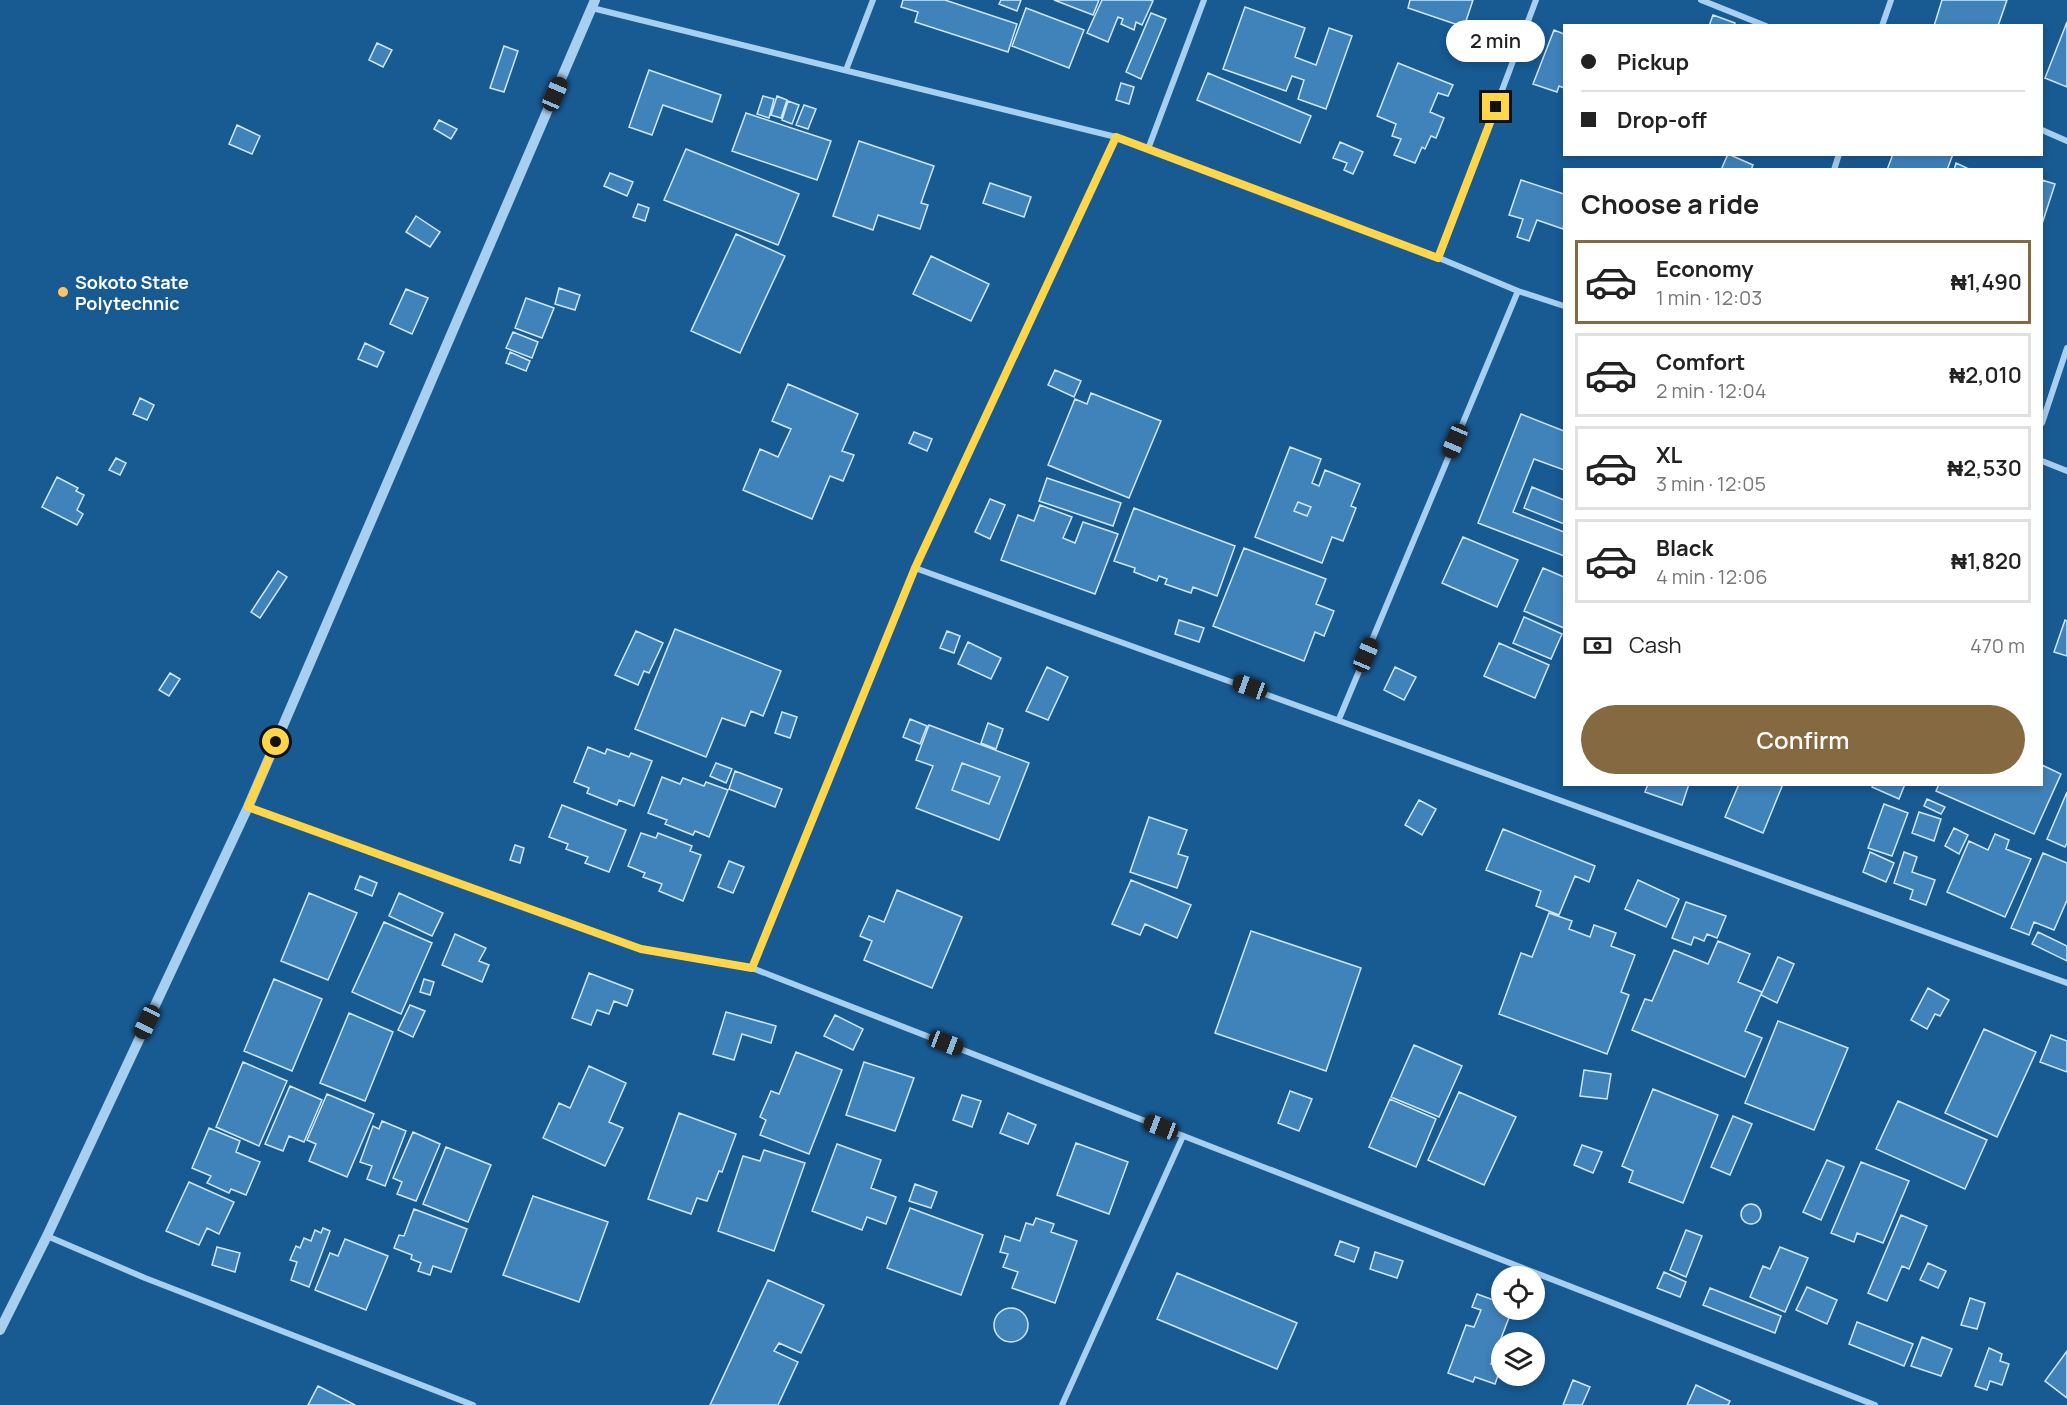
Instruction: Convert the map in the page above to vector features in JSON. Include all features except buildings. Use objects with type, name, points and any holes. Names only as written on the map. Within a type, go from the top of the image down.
[{"type":"street","points":[[846,70],[873,0]]},
{"type":"street","points":[[1148,149],[1204,0]]},
{"type":"street","points":[[1438,258],[1536,0]]},
{"type":"street","points":[[1701,0],[1761,24]]},
{"type":"street","points":[[1883,24],[1891,0]]},
{"type":"street","points":[[0,1330],[47,1236],[248,807],[594,4],[1116,137],[1438,258],[1518,291],[1563,306]]},
{"type":"street","points":[[2043,130],[2067,141]]},
{"type":"street","points":[[752,968],[915,568],[1116,137]]},
{"type":"street","points":[[1339,719],[1518,291]]},
{"type":"street","points":[[2043,420],[2067,348]]},
{"type":"street","points":[[2043,461],[2067,471]]},
{"type":"street","points":[[915,568],[2067,983]]},
{"type":"street","points":[[248,807],[641,949],[752,968],[1875,1405]]},
{"type":"street","points":[[1062,1405],[1183,1136]]},
{"type":"street","points":[[47,1236],[144,1278],[473,1405]]},
{"type":"place","name":"Sokoto State Polytechnic","points":[[63,292]]},
{"type":"route","points":[[276,742],[248,807],[641,949],[752,968],[915,568],[1116,137],[1438,258],[1496,107]]}]
